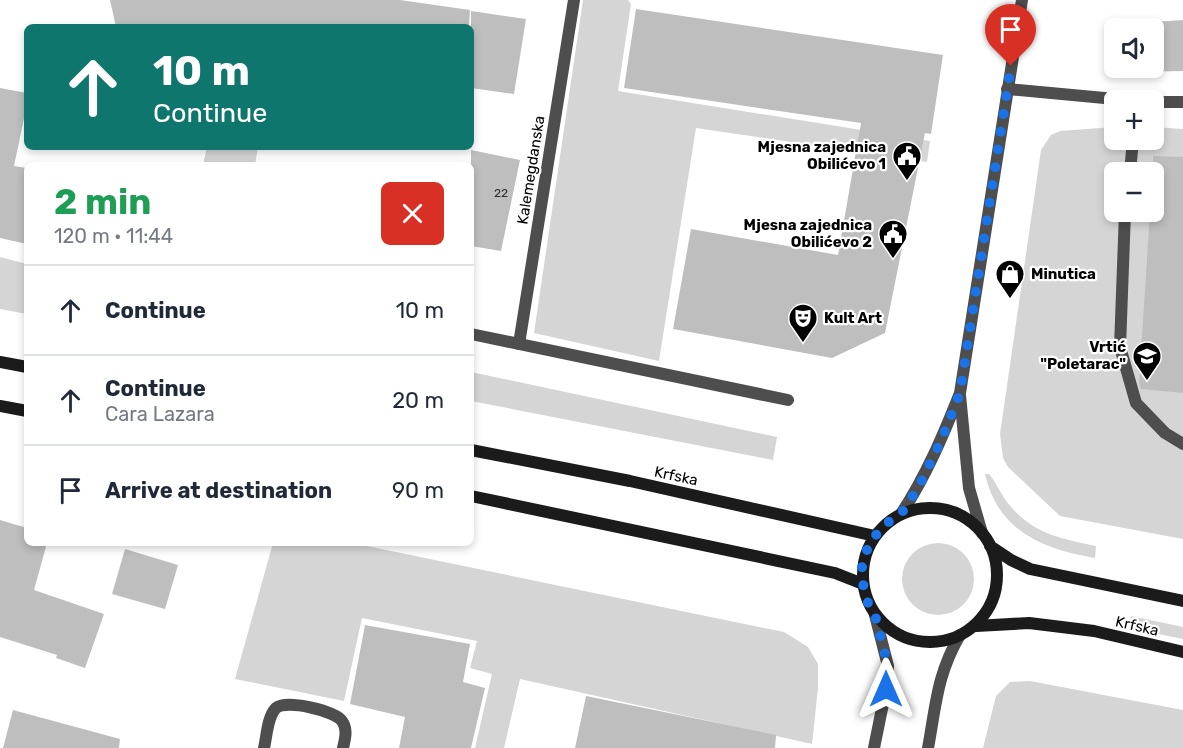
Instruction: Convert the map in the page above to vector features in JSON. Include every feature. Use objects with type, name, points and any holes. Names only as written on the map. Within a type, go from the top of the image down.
[{"type":"main road","points":[[0,362],[24,366]]},
{"type":"main road","points":[[0,405],[24,410]]},
{"type":"main road","name":"Krfska","points":[[474,451],[630,481],[875,536]]},
{"type":"main road","points":[[474,497],[835,573],[863,584]]},
{"type":"main road","points":[[920,508],[936,508],[954,512],[982,533],[996,562],[997,578],[994,595],[976,626],[960,635],[938,642],[916,641],[900,636],[875,615],[867,601],[862,567],[867,550],[875,536],[887,523],[901,514],[920,508]]},
{"type":"main road","points":[[990,546],[1030,569],[1183,601]]},
{"type":"main road","name":"Krfska","points":[[976,626],[1029,623],[1094,631],[1183,652]]},
{"type":"street","name":"Kalemegdanska","points":[[519,344],[574,0]]},
{"type":"street","points":[[901,514],[918,488],[941,441],[960,393],[1022,0]]},
{"type":"street","points":[[1007,88],[1104,98]]},
{"type":"street","points":[[1164,102],[1183,102]]},
{"type":"street","points":[[1125,222],[1119,347],[1137,403],[1165,433],[1183,444]]},
{"type":"street","points":[[474,335],[788,400]]},
{"type":"street","points":[[960,393],[969,488],[982,533]]},
{"type":"street","points":[[874,748],[886,689],[888,666],[875,615]]},
{"type":"street","points":[[928,748],[939,681],[949,654],[960,635]]},
{"type":"street","points":[[264,748],[274,710],[279,706],[292,704],[339,716],[346,730],[344,748]]},
{"type":"shaded area","points":[[583,0],[628,0],[631,4],[618,91],[930,141],[927,162],[696,128],[659,361],[534,333]]},
{"type":"shaded area","points":[[1104,128],[1104,150],[1164,150],[1164,128],[1183,129],[1183,539],[1060,516],[1008,467],[1003,458],[1000,434],[1041,150],[1051,135],[1060,131]]},
{"type":"shaded area","points":[[206,150],[258,150],[256,162],[204,162]]},
{"type":"shaded area","points":[[0,257],[24,263],[24,313],[0,309]]},
{"type":"shaded area","points":[[474,373],[777,437],[773,460],[474,402]]},
{"type":"shaded area","points":[[985,474],[989,474],[1004,498],[1023,519],[1056,537],[1096,546],[1095,558],[1057,549],[1025,534],[1000,510],[991,494]]},
{"type":"shaded area","points":[[938,543],[958,549],[968,559],[974,579],[968,599],[958,609],[938,615],[918,609],[908,599],[902,579],[908,559],[918,549]]},
{"type":"shaded area","points":[[272,546],[367,546],[784,632],[808,647],[818,664],[812,744],[520,679],[504,748],[475,748],[492,674],[470,668],[477,641],[362,618],[344,701],[235,679]]},
{"type":"shaded area","points":[[1131,616],[1183,627],[1183,639],[1129,628]]},
{"type":"shaded area","points":[[1030,681],[1183,710],[1183,748],[983,748],[996,696],[1010,682]]},
{"type":"building","points":[[110,0],[400,0],[470,10],[469,24],[115,24]]},
{"type":"building","points":[[636,9],[943,55],[931,134],[925,133],[885,333],[832,358],[673,329],[691,229],[838,255],[861,123],[624,88]]},
{"type":"building","points":[[471,11],[526,19],[514,94],[474,88],[474,24],[471,24]]},
{"type":"building","points":[[1183,20],[1183,71],[1164,71],[1164,21]]},
{"type":"building","points":[[0,88],[24,92],[24,118],[14,166],[24,168],[24,243],[0,238]]},
{"type":"building","points":[[471,150],[520,160],[501,251],[474,246],[474,162],[471,162]]},
{"type":"building","points":[[1153,156],[1183,157],[1183,393],[1141,389],[1139,383],[1149,222],[1164,222],[1164,162],[1153,162]]},
{"type":"building","points":[[0,520],[24,527],[24,546],[46,546],[34,590],[104,614],[85,668],[56,658],[57,655],[0,637]]},
{"type":"building","points":[[125,549],[178,565],[165,609],[112,594]]},
{"type":"building","points":[[365,625],[470,644],[463,682],[485,688],[471,748],[399,748],[405,717],[350,704]]},
{"type":"building","points":[[586,696],[776,735],[775,748],[575,748]]},
{"type":"building","points":[[13,710],[120,739],[119,748],[3,748]]},
{"type":"place","name":"Mjesna zajednica Obilićevo 1","points":[[907,182]]},
{"type":"place","name":"Mjesna zajednica Obilićevo 2","points":[[893,260]]},
{"type":"place","name":"Minutica","points":[[1010,300]]},
{"type":"place","name":"Kult Art","points":[[803,344]]},
{"type":"place","name":"Vrtić \"Poletarac\"","points":[[1147,382]]},
{"type":"route","points":[[886,689],[888,666],[875,615],[867,601],[862,567],[867,550],[875,536],[887,523],[901,514],[918,488],[941,441],[960,393],[1011,66]]}]
